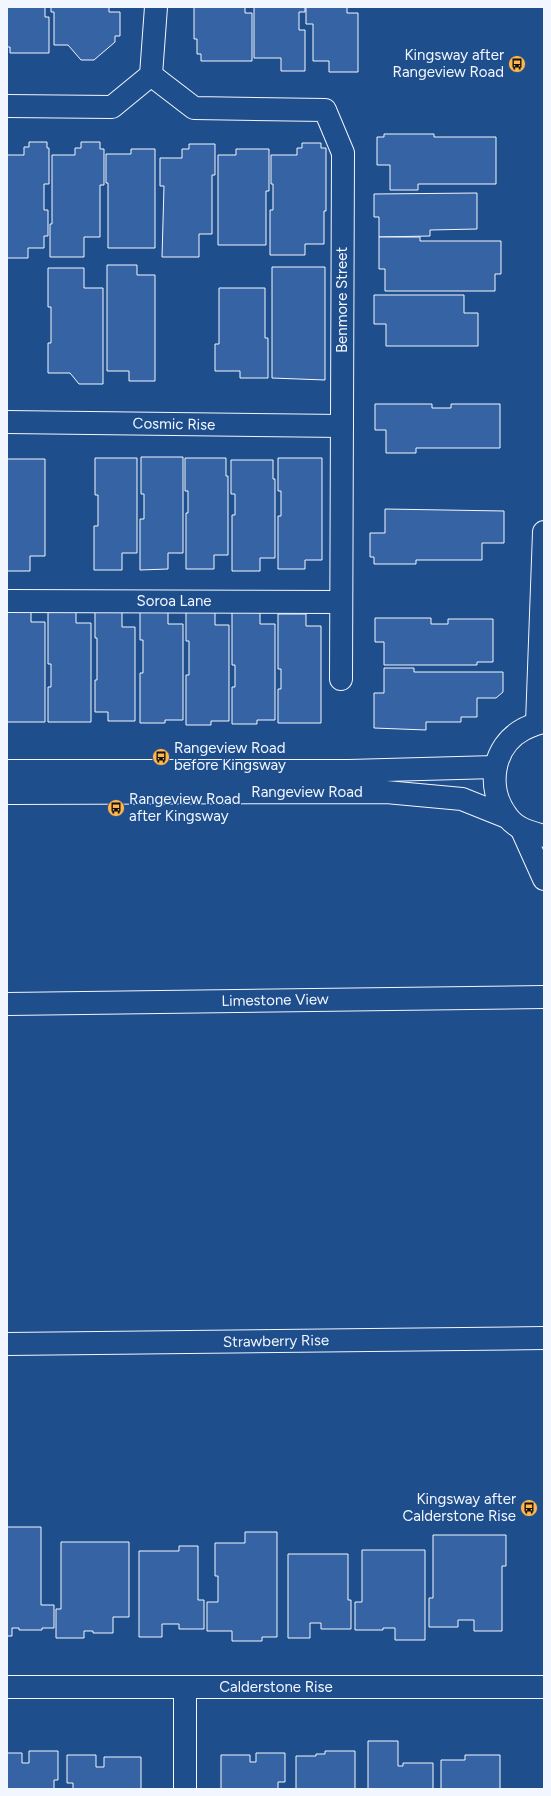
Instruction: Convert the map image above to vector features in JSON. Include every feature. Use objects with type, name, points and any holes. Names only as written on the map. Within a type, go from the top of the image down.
[{"type":"street","points":[[7,106],[112,107],[151,75],[156,7]]},
{"type":"street","name":"Benmore Street","points":[[151,75],[194,108],[325,110],[343,152],[341,680]]},
{"type":"street","name":"Cosmic Rise","points":[[7,422],[342,426]]},
{"type":"street","points":[[544,532],[541,722],[515,734],[500,753],[495,768],[495,793],[515,823],[544,879]]},
{"type":"street","name":"Soroa Lane","points":[[7,601],[341,602]]},
{"type":"street","name":"Rangeview Road","points":[[7,793],[349,771],[495,768]]},
{"type":"street","name":"Rangeview Road","points":[[7,771],[199,781],[316,791],[420,794],[462,799],[544,836]]},
{"type":"street","name":"Limestone View","points":[[7,1004],[544,997]]},
{"type":"street","name":"Strawberry Rise","points":[[7,1344],[544,1338]]},
{"type":"street","name":"Calderstone Rise","points":[[7,1687],[544,1687]]},
{"type":"street","points":[[184,1687],[184,1789]]},
{"type":"building","points":[[7,7],[45,7],[45,17],[49,17],[49,53],[10,53],[10,47],[7,47]]},
{"type":"building","points":[[51,7],[109,7],[109,12],[120,12],[120,36],[115,36],[115,42],[94,60],[81,60],[68,45],[54,45],[54,12],[51,12]]},
{"type":"building","points":[[194,7],[245,7],[245,13],[252,13],[252,61],[201,61],[201,54],[197,54],[197,39],[194,39]]},
{"type":"building","points":[[254,7],[305,7],[305,12],[299,12],[299,30],[305,30],[305,71],[281,71],[281,58],[254,58]]},
{"type":"building","points":[[306,7],[347,7],[347,13],[358,13],[358,72],[329,72],[329,61],[313,61],[313,24],[306,24]]},
{"type":"building","points":[[384,134],[434,134],[434,137],[496,137],[496,184],[418,184],[418,190],[390,190],[390,165],[377,165],[377,137],[384,137]]},
{"type":"building","points":[[29,142],[47,142],[47,148],[49,148],[49,184],[44,184],[44,210],[48,210],[48,236],[44,236],[44,248],[28,248],[28,258],[7,258],[7,155],[24,155],[24,147],[29,147]]},
{"type":"building","points":[[81,142],[100,142],[100,149],[104,149],[104,185],[100,185],[100,237],[84,237],[84,257],[50,257],[50,224],[52,224],[52,155],[75,155],[75,148],[81,148]]},
{"type":"building","points":[[302,143],[321,143],[321,148],[326,148],[326,211],[324,211],[324,244],[305,244],[305,255],[270,255],[270,210],[273,210],[271,155],[297,155],[297,148],[302,148]]},
{"type":"building","points":[[189,144],[215,144],[215,175],[212,175],[212,234],[199,234],[199,257],[162,257],[164,186],[160,186],[160,158],[182,158],[182,149],[189,149]]},
{"type":"building","points":[[131,149],[155,149],[155,248],[108,248],[108,183],[106,183],[106,154],[131,154]]},
{"type":"building","points":[[236,149],[269,149],[269,191],[266,191],[266,245],[218,245],[218,155],[236,155]]},
{"type":"building","points":[[477,193],[477,229],[430,230],[430,236],[379,237],[379,217],[374,217],[374,194]]},
{"type":"building","points":[[379,237],[420,237],[420,241],[501,241],[501,274],[495,274],[495,291],[385,291],[385,269],[379,269]]},
{"type":"building","points":[[107,265],[137,265],[137,275],[155,275],[155,381],[129,381],[129,371],[107,371]]},
{"type":"building","points":[[272,267],[325,267],[325,380],[272,378]]},
{"type":"building","points":[[48,268],[84,268],[84,288],[103,288],[103,384],[79,384],[70,373],[48,373],[48,343],[51,343],[51,307],[48,307]]},
{"type":"building","points":[[219,288],[265,288],[265,338],[268,338],[268,378],[240,378],[240,371],[215,371],[215,344],[219,344]]},
{"type":"building","points":[[374,295],[464,295],[464,313],[478,313],[478,346],[386,346],[386,324],[374,324]]},
{"type":"building","points":[[375,404],[432,404],[432,408],[451,408],[451,404],[500,404],[500,448],[416,448],[416,453],[386,453],[386,430],[375,430]]},
{"type":"building","points":[[141,457],[183,457],[183,553],[168,553],[168,569],[140,570],[140,519],[144,519],[144,494],[141,494]]},
{"type":"building","points":[[95,458],[137,458],[137,553],[122,553],[122,570],[94,570],[94,526],[98,526],[98,495],[95,495]]},
{"type":"building","points":[[185,458],[226,458],[226,476],[228,476],[228,555],[214,555],[214,569],[186,569],[186,513],[188,513],[188,491],[185,491]]},
{"type":"building","points":[[278,458],[322,458],[322,560],[305,560],[305,569],[278,569],[278,516],[281,516],[281,491],[278,491]]},
{"type":"building","points":[[7,459],[45,459],[45,556],[30,556],[30,571],[7,571]]},
{"type":"building","points":[[231,460],[273,460],[273,479],[275,479],[275,558],[260,558],[260,571],[232,571],[232,515],[235,515],[235,494],[231,494]]},
{"type":"building","points":[[385,509],[504,511],[504,543],[482,543],[482,560],[416,560],[416,564],[374,564],[374,557],[370,557],[370,533],[385,533]]},
{"type":"building","points":[[7,609],[31,609],[31,622],[45,622],[45,722],[7,722]]},
{"type":"building","points":[[95,609],[122,609],[122,627],[135,627],[135,721],[108,721],[108,712],[95,712],[97,638],[95,638]]},
{"type":"building","points":[[48,610],[76,610],[76,623],[91,623],[91,722],[48,722],[48,687],[51,687],[51,664],[48,664]]},
{"type":"building","points":[[140,611],[168,611],[168,624],[183,624],[183,720],[165,720],[165,723],[140,723],[140,673],[143,673],[143,640],[140,640]]},
{"type":"building","points":[[186,611],[215,611],[215,625],[229,625],[229,721],[211,721],[211,725],[186,725],[186,675],[189,675],[189,641],[186,641]]},
{"type":"building","points":[[232,611],[260,611],[260,624],[275,624],[275,720],[257,720],[257,724],[232,724],[232,687],[235,687],[235,665],[232,665]]},
{"type":"building","points":[[278,614],[306,614],[306,626],[321,626],[321,723],[278,723],[278,689],[281,689],[281,669],[278,669]]},
{"type":"building","points":[[375,618],[431,618],[431,624],[448,624],[448,619],[493,619],[493,662],[477,662],[477,665],[384,665],[384,642],[375,642]]},
{"type":"building","points":[[384,668],[414,668],[414,672],[503,672],[503,692],[496,698],[477,698],[477,717],[461,717],[461,722],[426,722],[426,730],[374,728],[374,693],[384,693]]},
{"type":"building","points":[[7,1527],[41,1527],[41,1605],[54,1605],[54,1628],[42,1628],[42,1630],[19,1630],[19,1628],[12,1628],[12,1636],[7,1636]]},
{"type":"building","points":[[245,1532],[277,1532],[277,1637],[262,1637],[262,1641],[232,1641],[232,1631],[207,1631],[207,1602],[218,1602],[218,1576],[215,1576],[215,1543],[245,1543]]},
{"type":"building","points":[[433,1535],[506,1535],[506,1566],[502,1566],[502,1631],[474,1631],[474,1620],[458,1620],[458,1627],[429,1627],[429,1598],[433,1598]]},
{"type":"building","points":[[61,1542],[129,1542],[129,1617],[113,1617],[113,1633],[93,1633],[93,1631],[84,1631],[84,1638],[56,1638],[56,1609],[61,1609]]},
{"type":"building","points":[[179,1546],[198,1546],[198,1600],[204,1600],[204,1629],[179,1629],[179,1624],[162,1624],[162,1637],[139,1637],[139,1551],[179,1551]]},
{"type":"building","points":[[362,1550],[425,1550],[425,1640],[395,1640],[395,1628],[383,1628],[383,1630],[355,1630],[355,1602],[362,1602]]},
{"type":"building","points":[[288,1554],[348,1554],[348,1600],[351,1600],[351,1629],[321,1629],[321,1623],[310,1623],[310,1638],[288,1638]]},
{"type":"building","points":[[368,1741],[398,1741],[398,1766],[403,1766],[403,1763],[433,1763],[433,1789],[368,1789]]},
{"type":"building","points":[[29,1751],[58,1751],[58,1780],[54,1780],[54,1789],[7,1789],[7,1753],[22,1753],[22,1763],[29,1763]]},
{"type":"building","points":[[325,1751],[355,1751],[355,1789],[296,1789],[296,1756],[316,1756],[316,1754],[325,1754]]},
{"type":"building","points":[[256,1753],[285,1753],[285,1782],[278,1782],[278,1789],[221,1789],[221,1755],[250,1755],[250,1762],[256,1762]]},
{"type":"building","points":[[67,1755],[96,1755],[96,1767],[104,1767],[104,1757],[141,1757],[141,1789],[73,1789],[73,1783],[67,1783]]},
{"type":"building","points":[[465,1755],[500,1755],[500,1789],[441,1789],[441,1760],[465,1760]]},
{"type":"place","name":"Kingsway after Rangeview Road","points":[[517,64]]},
{"type":"place","name":"Rangeview Road before Kingsway","points":[[161,757]]},
{"type":"place","name":"Rangeview Road after Kingsway","points":[[116,808]]},
{"type":"place","name":"Kingsway after Calderstone Rise","points":[[529,1508]]}]
